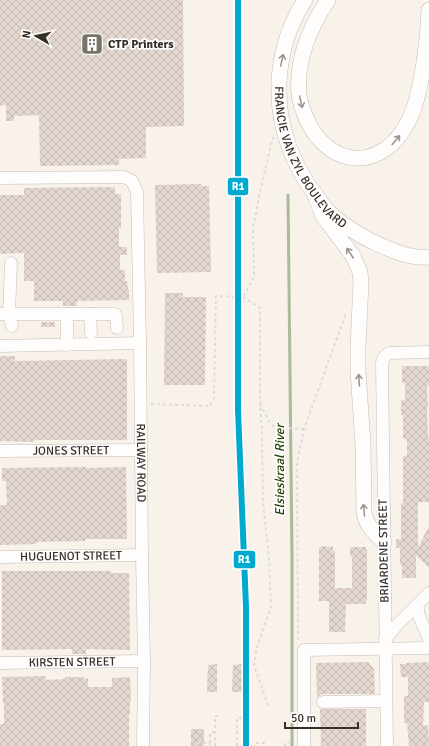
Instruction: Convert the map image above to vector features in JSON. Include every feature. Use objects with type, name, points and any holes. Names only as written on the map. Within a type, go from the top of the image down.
[{"type":"main road","name":"FRANCIE VAN ZYL BOULEVARD","points":[[305,0],[296,16],[287,38],[280,67],[279,92],[282,124],[292,156],[308,186],[315,195],[327,210],[346,225],[365,238],[390,250],[414,257],[429,256]]},
{"type":"main road","name":"FRANCIE VAN ZYL BOULEVARD","points":[[328,0],[319,14],[309,35],[301,65],[299,94],[304,112],[317,137],[327,147],[335,152],[355,158],[372,156],[384,151],[397,139],[408,122],[416,106],[424,68],[429,10]]},
{"type":"main road","points":[[315,195],[324,216],[353,256],[360,272],[361,282],[358,359],[363,444],[364,512],[368,526],[384,542]]},
{"type":"street","name":"RAILWAY ROAD","points":[[0,178],[124,177],[132,181],[137,192],[144,661],[143,746]]},
{"type":"street","points":[[12,263],[7,318],[71,314],[115,314],[117,328]]},
{"type":"street","points":[[71,314],[71,345]]},
{"type":"street","points":[[90,314],[91,333]]},
{"type":"street","points":[[0,346],[140,343]]},
{"type":"street","name":"BRIARDENE STREET","points":[[387,746],[382,363],[386,355],[392,353],[429,352]]},
{"type":"street","name":"JONES STREET","points":[[0,451],[141,450]]},
{"type":"street","name":"HUGUENOT STREET","points":[[0,557],[142,555]]},
{"type":"street","points":[[385,644],[396,626],[429,593]]},
{"type":"street","points":[[417,605],[419,616],[429,639]]},
{"type":"street","points":[[304,746],[301,645],[385,644],[429,648]]},
{"type":"street","name":"KIRSTEN STREET","points":[[0,663],[144,661]]},
{"type":"street","points":[[323,702],[386,701]]},
{"type":"path","points":[[243,297],[254,277],[253,228],[273,136]]},
{"type":"path","points":[[141,404],[210,406],[214,398],[216,296],[243,297],[260,308],[260,403],[263,503],[269,558],[271,607],[257,647],[254,665],[269,708]]},
{"type":"path","points":[[301,645],[297,463],[304,429],[347,312]]},
{"type":"path","points":[[260,403],[271,425],[281,428],[304,429]]},
{"type":"path","points":[[215,746],[215,716],[220,716]]},
{"type":"path","points":[[237,746],[237,718],[244,718]]},
{"type":"path","points":[[194,746],[194,744],[210,744],[210,733],[215,732]]},
{"type":"path","points":[[285,746],[285,742],[289,742]]},
{"type":"path","points":[[256,743],[264,743],[264,746]]},
{"type":"building","name":"CTP Printers","points":[[0,0],[183,0],[184,126],[146,127],[146,158],[119,159],[119,165],[40,166],[39,115],[14,116],[14,121],[6,121],[6,105],[0,106]]},
{"type":"building","points":[[201,184],[201,186],[209,186],[211,272],[157,273],[155,185]]},
{"type":"building","points":[[115,187],[115,194],[121,194],[121,228],[119,228],[119,247],[127,247],[127,255],[120,255],[120,270],[125,270],[125,281],[127,281],[129,289],[129,300],[77,301],[77,306],[63,306],[63,301],[34,301],[34,281],[24,281],[24,253],[0,254],[0,195],[24,195],[24,188]]},
{"type":"building","points":[[165,293],[183,293],[183,297],[206,297],[205,385],[164,385]]},
{"type":"building","points":[[41,322],[55,322],[55,327],[41,327]]},
{"type":"building","points":[[0,356],[15,356],[15,361],[127,359],[127,440],[33,440],[33,442],[0,441]]},
{"type":"building","points":[[402,366],[429,366],[427,407],[429,437],[429,502],[418,502],[418,548],[429,526],[429,568],[416,555],[416,578],[402,578],[400,548],[396,548],[396,539],[401,539],[403,456],[407,456],[407,439],[403,439],[403,415],[401,415],[401,402],[402,400],[405,400],[405,383],[402,383]]},
{"type":"building","points":[[126,467],[127,539],[85,539],[85,541],[36,542],[36,544],[0,545],[0,505],[7,505],[6,481],[2,481],[2,468]]},
{"type":"building","points":[[319,547],[333,547],[333,550],[335,551],[335,588],[352,588],[352,556],[350,556],[350,547],[366,547],[367,550],[367,601],[366,604],[346,604],[345,632],[329,632],[329,601],[319,601]]},
{"type":"building","points":[[2,571],[111,571],[111,573],[129,573],[130,650],[86,649],[86,654],[72,654],[72,649],[2,650]]},
{"type":"building","points":[[368,662],[374,669],[375,694],[323,694],[317,698],[316,663]]},
{"type":"building","points":[[429,662],[429,702],[424,702],[423,726],[428,725],[429,746],[409,746],[407,723],[404,723],[404,696],[408,696],[408,677],[401,677],[400,664]]},
{"type":"building","points":[[217,664],[217,692],[207,692],[208,665]]},
{"type":"building","points":[[242,664],[242,692],[232,692],[233,665]]},
{"type":"building","points":[[45,676],[46,680],[65,679],[65,677],[88,678],[88,687],[112,687],[112,678],[130,677],[131,701],[129,714],[129,746],[0,746],[0,724],[4,724],[2,677]]},
{"type":"building","points":[[320,709],[366,709],[366,746],[321,746]]},
{"type":"building","points":[[191,729],[204,729],[204,746],[191,746]]},
{"type":"waterway","name":"Elsieskraal River","points":[[288,195],[292,556],[292,746]]},
{"type":"transit line","name":"R1","points":[[238,0],[238,410],[246,607],[246,746]]},
{"type":"place","name":"CTP Printers","points":[[92,44]]}]
